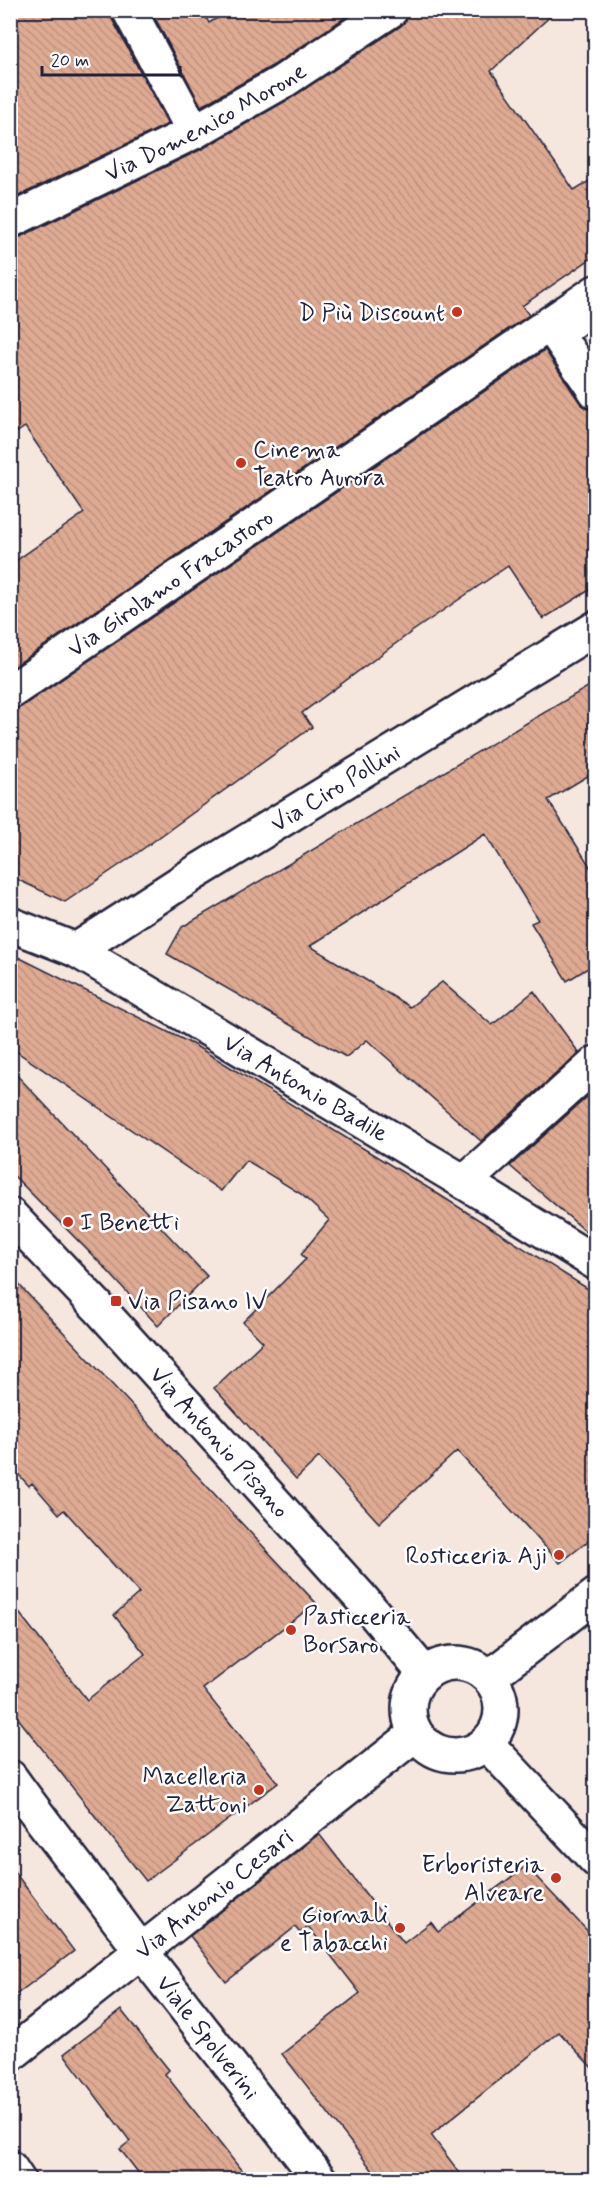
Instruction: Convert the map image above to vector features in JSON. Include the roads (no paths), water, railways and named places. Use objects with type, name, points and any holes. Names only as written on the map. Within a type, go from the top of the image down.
[{"type":"street","points":[[129,10],[194,132]]},
{"type":"street","name":"Via Domenico Morone","points":[[10,221],[194,132],[282,82],[392,10]]},
{"type":"street","name":"Via Girolamo Fracastoro","points":[[10,692],[596,292]]},
{"type":"street","points":[[596,306],[556,333],[596,392]]},
{"type":"street","name":"Via Ciro Pollini","points":[[76,950],[205,867],[596,628]]},
{"type":"street","name":"Via Antonio Badile","points":[[10,924],[76,950],[596,1263]]},
{"type":"street","points":[[464,1182],[596,1063]]},
{"type":"street","name":"Via Antonio Pisano","points":[[10,1215],[98,1307],[362,1599],[425,1674]]},
{"type":"street","points":[[489,1677],[596,1595]]},
{"type":"street","points":[[458,1662],[474,1667],[489,1677],[499,1692],[502,1710],[498,1728],[487,1744],[469,1754],[448,1755],[429,1747],[414,1731],[409,1701],[415,1686],[425,1674],[440,1665],[458,1662]]},
{"type":"street","name":"Via Antonio Cesari","points":[[10,2055],[409,1739],[414,1731]]},
{"type":"street","points":[[487,1744],[596,1860]]},
{"type":"street","name":"Viale Spolverini","points":[[10,1777],[140,1950],[320,2180]]},
{"type":"street","points":[[10,2168],[18,2180]]},
{"type":"place","name":"D Più Discount","points":[[457,312]]},
{"type":"place","name":"Cinema Teatro Aurora","points":[[241,463]]},
{"type":"place","name":"I Benetti","points":[[68,1222]]},
{"type":"place","name":"Via Pisano IV","points":[[116,1301]]},
{"type":"place","name":"Rosticceria Aji","points":[[559,1555]]},
{"type":"place","name":"Pasticceria Borsaro","points":[[291,1630]]},
{"type":"place","name":"Macelleria Zattoni","points":[[259,1790]]},
{"type":"place","name":"Erboristeria Alveare","points":[[556,1878]]},
{"type":"place","name":"Giornali e Tabacchi","points":[[400,1928]]}]
